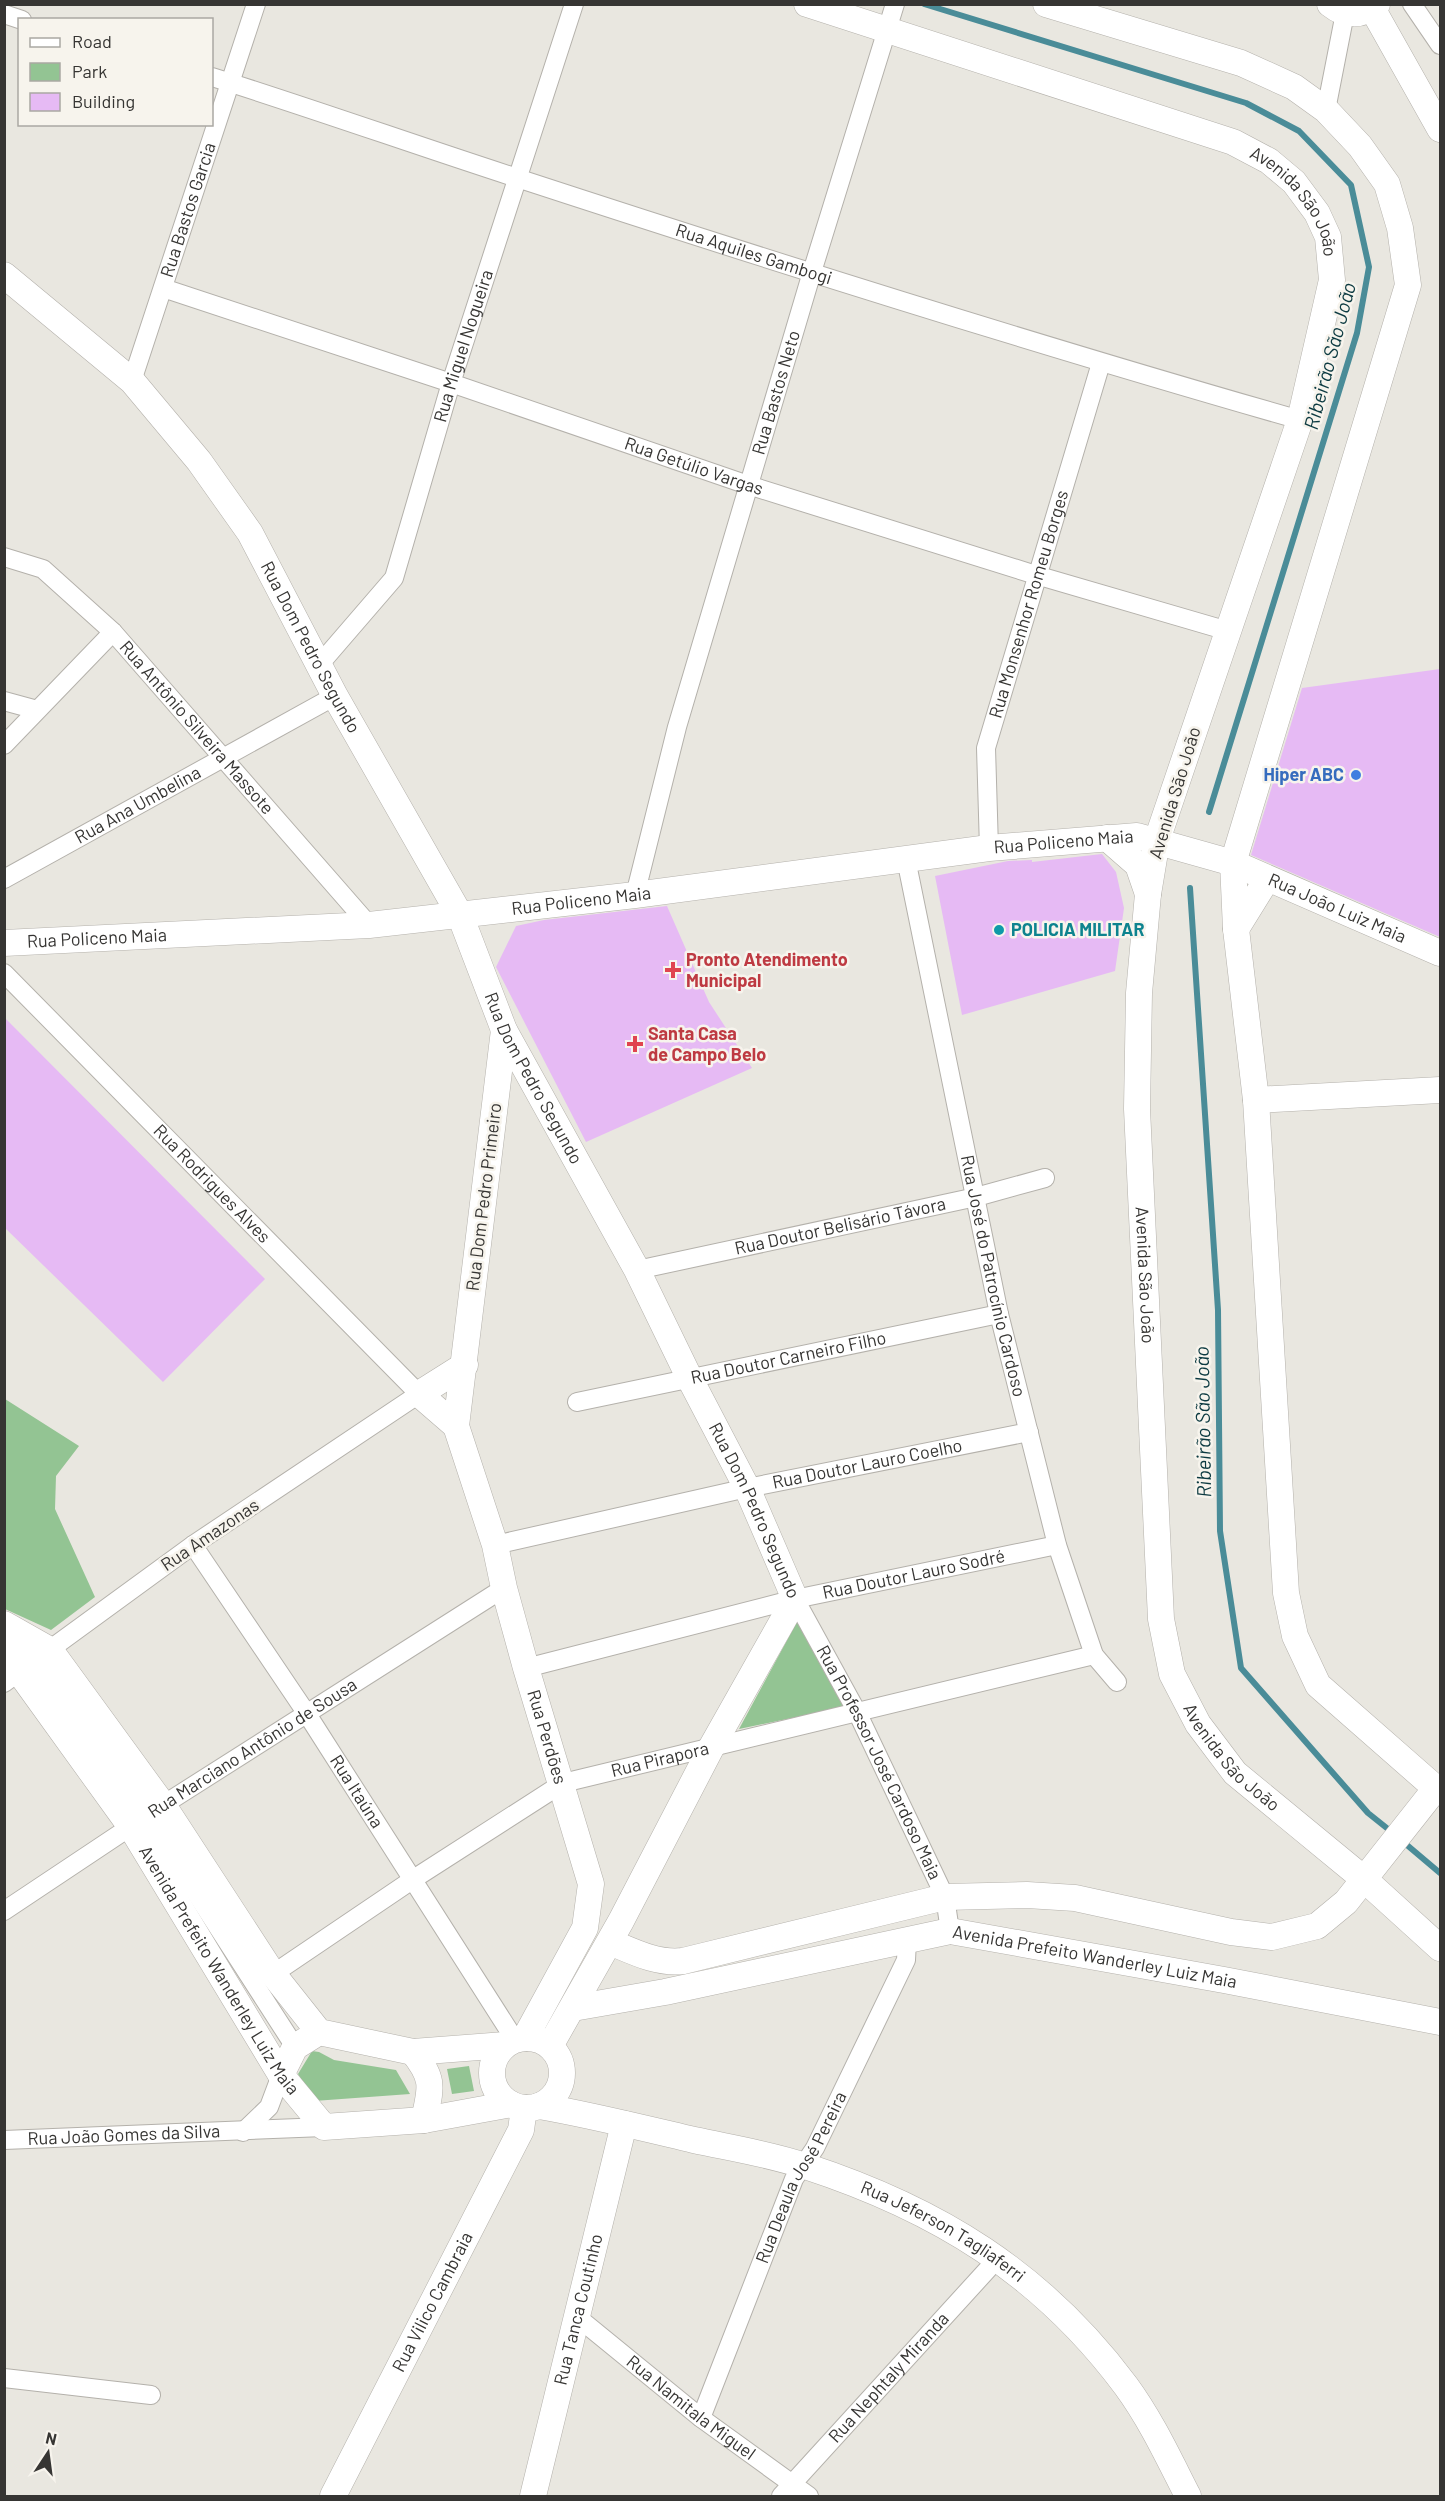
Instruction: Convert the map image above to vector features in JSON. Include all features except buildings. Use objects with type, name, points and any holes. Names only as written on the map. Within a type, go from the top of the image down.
[{"type":"street","name":"Rua Bastos Garcia","points":[[132,381],[232,84],[256,4]]},
{"type":"street","name":"Rua Miguel Nogueira","points":[[319,666],[394,578],[451,383],[574,4]]},
{"type":"street","name":"Avenida São João","points":[[807,4],[892,16],[1233,142],[1269,161],[1294,182],[1317,213],[1328,237],[1332,280],[1300,420],[1157,840],[1148,894],[1139,993],[1137,1109],[1161,1619],[1172,1674],[1198,1724],[1235,1773],[1372,1871],[1440,1948]]},
{"type":"street","points":[[1046,4],[1241,63],[1294,87],[1326,110],[1360,146],[1387,184],[1400,228],[1408,285],[1233,863],[1236,929],[1257,1100],[1286,1593],[1295,1636],[1318,1685],[1433,1795]]},
{"type":"street","points":[[1412,4],[1440,45]]},
{"type":"street","points":[[1326,110],[1338,9],[1354,14],[1374,6],[1440,129]]},
{"type":"street","name":"Rua Bastos Neto","points":[[634,895],[676,727],[812,272],[892,16]]},
{"type":"street","name":"Rua Aquiles Gambogi","points":[[213,78],[518,178],[1101,363],[1300,420]]},
{"type":"street","name":"Rua Dom Pedro Segundo","points":[[4,274],[132,381],[200,461],[250,533],[335,696],[460,915],[504,1030],[637,1270],[747,1488],[795,1599],[711,1748],[573,2008],[556,2057]]},
{"type":"street","name":"Rua Getúlio Vargas","points":[[163,288],[451,383],[748,485],[1036,575],[1228,631]]},
{"type":"street","name":"Rua Monsenhor Romeu Borges","points":[[989,848],[986,748],[1101,363]]},
{"type":"street","name":"Rua Antônio Silveira Massote","points":[[4,557],[43,569],[113,632],[225,757],[369,926]]},
{"type":"street","points":[[4,745],[113,632]]},
{"type":"street","name":"Rua Ana Umbelina","points":[[4,879],[335,696]]},
{"type":"street","points":[[4,700],[37,710]]},
{"type":"street","name":"Rua Policeno Maia","points":[[4,943],[369,926],[634,895],[989,848],[1137,836],[1233,863]]},
{"type":"street","points":[[1107,838],[1138,865],[1148,894]]},
{"type":"street","name":"Rua José do Patrocínio Cardoso","points":[[906,859],[999,1314],[1057,1545],[1094,1655],[1117,1682]]},
{"type":"street","name":"Rua João Luiz Maia","points":[[1233,863],[1440,953]]},
{"type":"street","points":[[1236,929],[1267,879]]},
{"type":"street","name":"Rua Rodrigues Alves","points":[[4,973],[419,1394]]},
{"type":"street","name":"Rua Dom Pedro Primeiro","points":[[456,1426],[504,1030]]},
{"type":"street","points":[[497,1081],[512,1088],[534,1083]]},
{"type":"street","points":[[1257,1100],[1440,1090]]},
{"type":"street","name":"Rua Doutor Belisário Távora","points":[[637,1270],[976,1197],[1045,1179]]},
{"type":"street","name":"Rua Doutor Carneiro Filho","points":[[577,1402],[999,1314]]},
{"type":"street","points":[[456,1426],[419,1394],[465,1365]]},
{"type":"street","name":"Rua Amazonas","points":[[23,1665],[193,1545],[419,1394]]},
{"type":"street","name":"Rua Perdões","points":[[456,1426],[495,1545],[526,1668],[563,1783],[591,1884],[585,1928],[515,2041]]},
{"type":"street","name":"Rua Doutor Lauro Coelho","points":[[495,1545],[747,1488],[1029,1432]]},
{"type":"street","name":"Rua Itaúna","points":[[193,1545],[307,1714],[515,2041]]},
{"type":"street","name":"Rua Doutor Lauro Sodré","points":[[526,1668],[795,1599],[1057,1545]]},
{"type":"street","name":"Rua Marciano Antônio de Sousa","points":[[4,1911],[147,1816],[504,1588]]},
{"type":"street","name":"Rua Professor José Cardoso Maia","points":[[795,1599],[857,1712],[945,1897],[950,1931]]},
{"type":"street","name":"Avenida Prefeito Wanderley Luiz Maia","points":[[4,1624],[23,1665],[319,2032]]},
{"type":"street","points":[[4,1640],[23,1665]]},
{"type":"street","name":"Rua Pirapora","points":[[273,1974],[412,1880],[563,1783],[1094,1655]]},
{"type":"street","name":"Avenida Prefeito Wanderley Luiz Maia","points":[[23,1665],[147,1816],[281,2074],[324,2127]]},
{"type":"street","name":"Avenida Prefeito Wanderley Luiz Maia","points":[[610,1942],[648,1958],[670,1963],[945,1897],[1027,1895],[1075,1898],[1232,1932],[1272,1937],[1317,1926],[1346,1902],[1433,1795]]},
{"type":"street","points":[[147,1816],[295,2047]]},
{"type":"street","name":"Avenida Prefeito Wanderley Luiz Maia","points":[[573,2008],[665,1992],[950,1931],[1224,1980],[1440,2022]]},
{"type":"street","name":"Rua Deaula José Pereira","points":[[700,2418],[794,2179],[815,2148],[906,1960],[907,1941]]},
{"type":"street","points":[[281,2074],[295,2047],[319,2032],[413,2052],[539,2040],[556,2057],[595,2116]]},
{"type":"street","points":[[515,2041],[497,2054],[491,2076],[501,2097],[525,2106]]},
{"type":"street","points":[[413,2052],[427,2070],[429,2080],[430,2090],[424,2120]]},
{"type":"street","points":[[324,2127],[424,2120],[525,2106],[549,2100],[557,2091],[561,2080],[556,2057]]},
{"type":"street","name":"Rua João Gomes da Silva","points":[[243,2132],[268,2107],[281,2074]]},
{"type":"street","name":"Rua Jeferson Tagliaferri","points":[[525,2106],[595,2116],[803,2165],[884,2195],[969,2239],[998,2258],[1058,2307],[1113,2370],[1158,2437],[1188,2496]]},
{"type":"street","name":"Rua Vilico Cambraia","points":[[333,2496],[521,2130],[525,2106]]},
{"type":"street","name":"Rua Tanca Coutinho","points":[[533,2496],[624,2124]]},
{"type":"street","name":"Rua João Gomes da Silva","points":[[4,2140],[324,2127]]},
{"type":"street","name":"Rua Nephtaly Miranda","points":[[787,2490],[998,2258]]},
{"type":"street","name":"Rua Namitala Miguel","points":[[576,2316],[787,2490],[809,2496]]},
{"type":"street","points":[[4,2379],[151,2395]]},
{"type":"green space","points":[[5,1399],[79,1446],[56,1476],[55,1509],[95,1597],[51,1630],[5,1609]]},
{"type":"green space","points":[[798,1620],[845,1707],[739,1729]]},
{"type":"green space","points":[[312,2051],[334,2060],[396,2070],[410,2094],[314,2101],[298,2074]]},
{"type":"green space","points":[[469,2066],[474,2091],[452,2094],[447,2069]]},
{"type":"waterway","name":"Ribeirão São João","points":[[924,4],[1246,103],[1299,131],[1351,185],[1369,267],[1357,333],[1209,812]]},
{"type":"waterway","name":"Ribeirão São João","points":[[1190,888],[1218,1310],[1220,1531],[1241,1668],[1368,1813],[1393,1833]]},
{"type":"waterway","name":"Ribeirão São João","points":[[1401,1840],[1440,1873]]},
{"type":"place","name":"Hiper ABC","points":[[1356,775]]},
{"type":"place","name":"POLICIA MILITAR","points":[[999,930]]},
{"type":"place","name":"Pronto Atendimento Municipal","points":[[673,970]]},
{"type":"place","name":"Santa Casa de Campo Belo","points":[[635,1044]]}]
